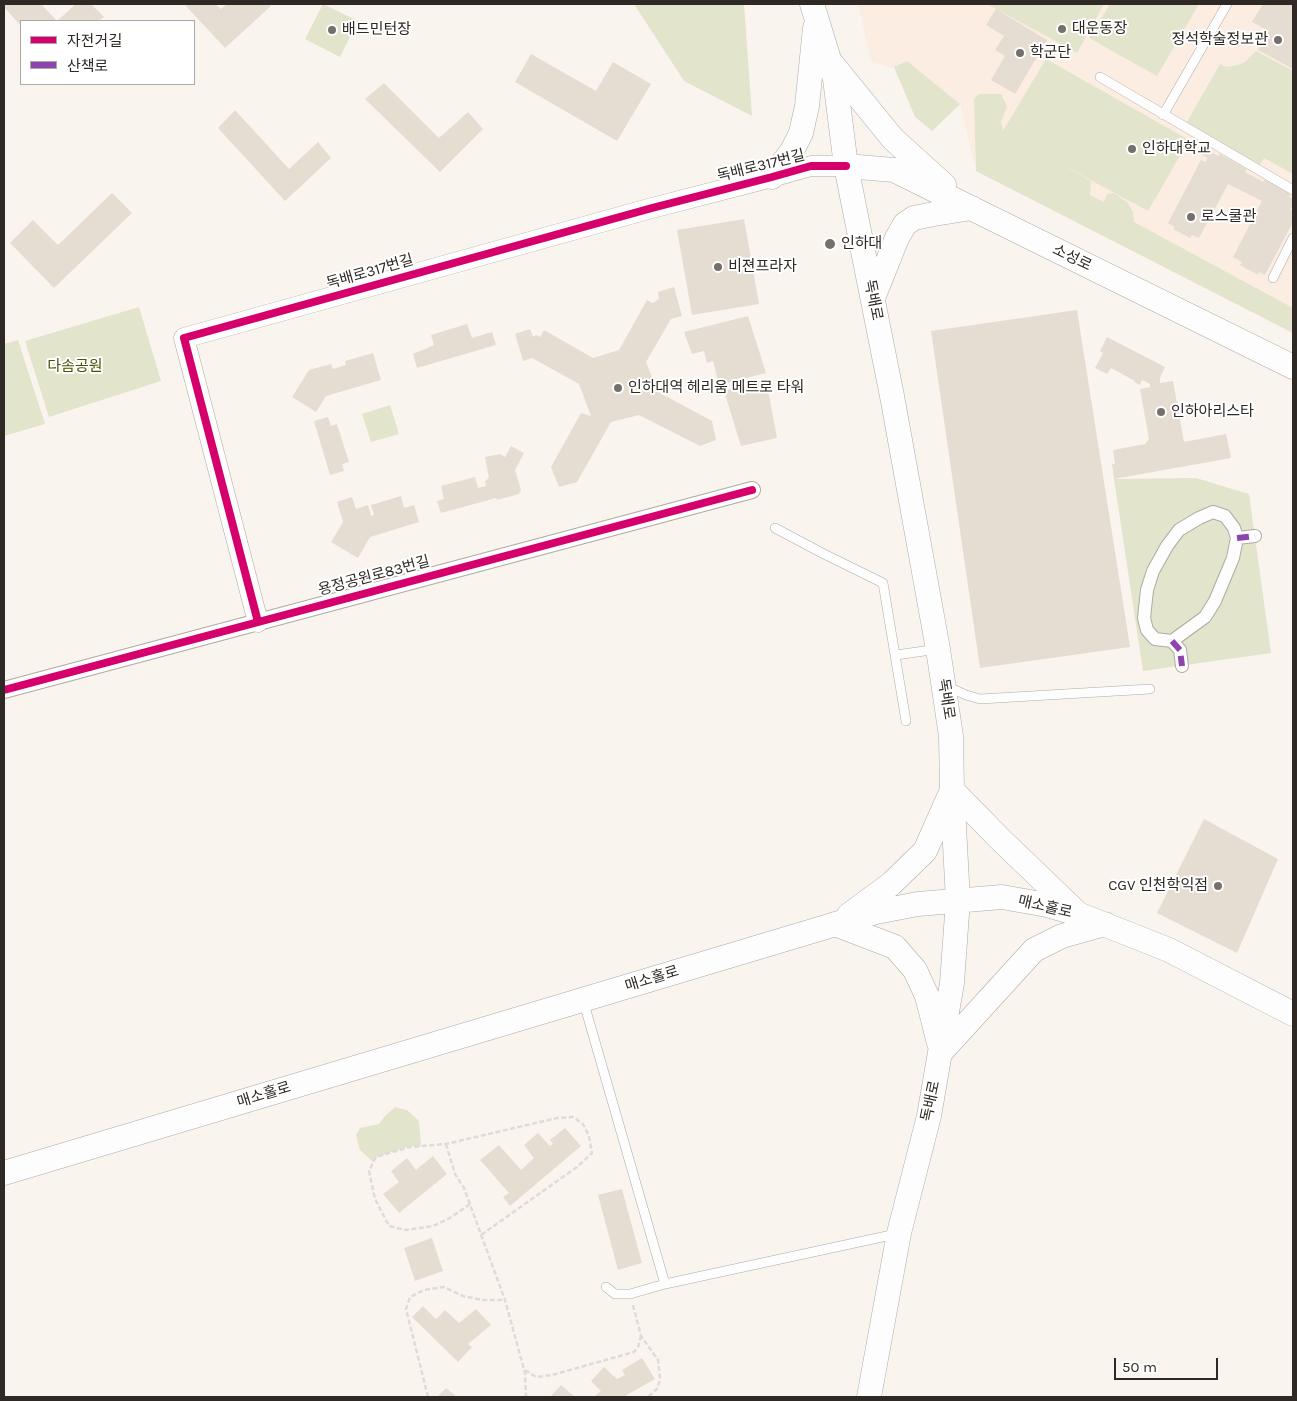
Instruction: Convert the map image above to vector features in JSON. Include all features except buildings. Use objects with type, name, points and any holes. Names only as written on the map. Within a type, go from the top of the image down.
[{"type":"main road","name":"독배로","points":[[814,11],[834,79],[846,166],[892,396],[938,649],[951,736],[958,900],[952,983],[941,1052],[929,1116],[899,1233],[869,1397]]},
{"type":"main road","points":[[772,177],[792,150],[801,133],[807,106],[814,11]]},
{"type":"main road","points":[[828,59],[893,139],[972,208]]},
{"type":"main road","name":"소성로","points":[[846,166],[894,170],[1293,367]]},
{"type":"main road","points":[[873,298],[897,238],[905,224],[914,218],[972,208]]},
{"type":"main road","points":[[836,924],[891,884],[925,852],[952,790],[1078,914]]},
{"type":"main road","name":"매소홀로","points":[[4,1172],[876,912],[918,904],[1002,897],[1047,905],[1078,914],[1168,950],[1293,1014]]},
{"type":"main road","points":[[836,924],[895,947],[915,970],[927,996],[941,1052]]},
{"type":"main road","points":[[941,1052],[1034,950],[1062,936],[1105,924]]},
{"type":"street","name":"독배로317번길","points":[[258,622],[184,338],[811,166],[846,166]]},
{"type":"street","name":"용정공원로83번길","points":[[4,690],[752,490]]},
{"type":"street","points":[[1172,641],[1205,617],[1215,601],[1233,558],[1237,538],[1234,528],[1225,516],[1213,512],[1198,518],[1179,530],[1167,546],[1153,571],[1147,590],[1144,618],[1147,630],[1156,639],[1172,641],[1180,650],[1182,666]]},
{"type":"street","points":[[1237,538],[1255,536]]},
{"type":"lane","points":[[1163,114],[1227,4]]},
{"type":"lane","points":[[1100,77],[1293,190]]},
{"type":"lane","points":[[1273,278],[1293,238]]},
{"type":"lane","points":[[776,528],[883,583],[906,721]]},
{"type":"lane","points":[[896,655],[938,649]]},
{"type":"lane","points":[[942,677],[953,690],[966,696],[980,699],[1150,690]]},
{"type":"lane","points":[[583,1000],[665,1284]]},
{"type":"lane","points":[[606,1287],[615,1294],[630,1294],[665,1284],[899,1233]]},
{"type":"path","points":[[470,1204],[450,1218],[433,1226],[406,1230],[389,1226],[375,1199],[369,1171],[376,1157],[410,1147],[446,1144],[557,1118],[573,1117],[583,1124],[589,1136],[592,1153],[577,1167],[481,1235]]},
{"type":"path","points":[[446,1144],[454,1174],[464,1188],[505,1300],[524,1369],[526,1397]]},
{"type":"path","points":[[428,1397],[406,1309],[410,1297],[424,1290],[444,1287],[463,1296],[482,1300],[505,1300]]},
{"type":"path","points":[[630,1294],[641,1336],[658,1360],[660,1378],[658,1388],[648,1397]]},
{"type":"path","points":[[524,1369],[536,1377],[552,1375],[634,1352],[638,1348],[641,1336]]},
{"type":"shaded area","name":"인하대학교","points":[[858,4],[1293,4],[1293,333],[976,171],[960,104],[907,61],[893,68],[871,62]]},
{"type":"green space","name":"배드민턴장","points":[[323,4],[358,21],[340,57],[305,39]]},
{"type":"green space","points":[[634,4],[744,4],[752,116],[684,81]]},
{"type":"green space","name":"대운동장","points":[[987,4],[1104,4],[1077,53]]},
{"type":"green space","points":[[1110,4],[1199,4],[1157,76],[1089,38]]},
{"type":"green space","points":[[1256,51],[1293,71],[1293,174],[1264,158],[1259,166],[1187,122],[1220,64],[1226,67],[1237,65],[1245,62]]},
{"type":"green space","points":[[1046,59],[1189,140],[1148,211],[1048,157],[1091,181],[1090,195],[1104,202],[1107,194],[1114,193],[1128,203],[1133,212],[1134,222],[1293,308],[1293,333],[976,171],[974,99],[979,94],[1001,94],[1007,107],[1001,121],[1003,131]]},
{"type":"green space","points":[[907,61],[960,104],[932,131],[915,117],[894,67]]},
{"type":"green space","name":"다솜공원","points":[[139,307],[161,381],[49,417],[25,341]]},
{"type":"green space","points":[[18,340],[45,424],[4,436],[4,344]]},
{"type":"green space","points":[[390,405],[399,434],[371,442],[362,414]]},
{"type":"green space","points":[[1196,478],[1249,494],[1271,653],[1143,671],[1114,479]]},
{"type":"green space","points":[[395,1107],[407,1110],[419,1121],[421,1146],[411,1146],[376,1157],[373,1162],[360,1150],[356,1135],[360,1128],[379,1124]]},
{"type":"marked path","points":[[1237,538],[1255,536]]},
{"type":"marked path","points":[[1172,641],[1180,650],[1182,666]]},
{"type":"cycle path","points":[[258,622],[184,338],[652,208],[811,166],[846,166]]},
{"type":"cycle path","points":[[4,690],[752,490]]},
{"type":"place","name":"대운동장","points":[[1062,29]]},
{"type":"place","name":"배드민턴장","points":[[332,30]]},
{"type":"place","name":"정석학술정보관","points":[[1278,40]]},
{"type":"place","name":"학군단","points":[[1020,53]]},
{"type":"place","name":"인하대학교","points":[[1132,149]]},
{"type":"place","name":"로스쿨관","points":[[1191,217]]},
{"type":"place","name":"인하대","points":[[830,244]]},
{"type":"place","name":"비젼프라자","points":[[718,267]]},
{"type":"place","name":"인하대역 헤리움 메트로 타워","points":[[618,388]]},
{"type":"place","name":"인하아리스타","points":[[1161,412]]},
{"type":"place","name":"CGV 인천학익점","points":[[1218,886]]}]
